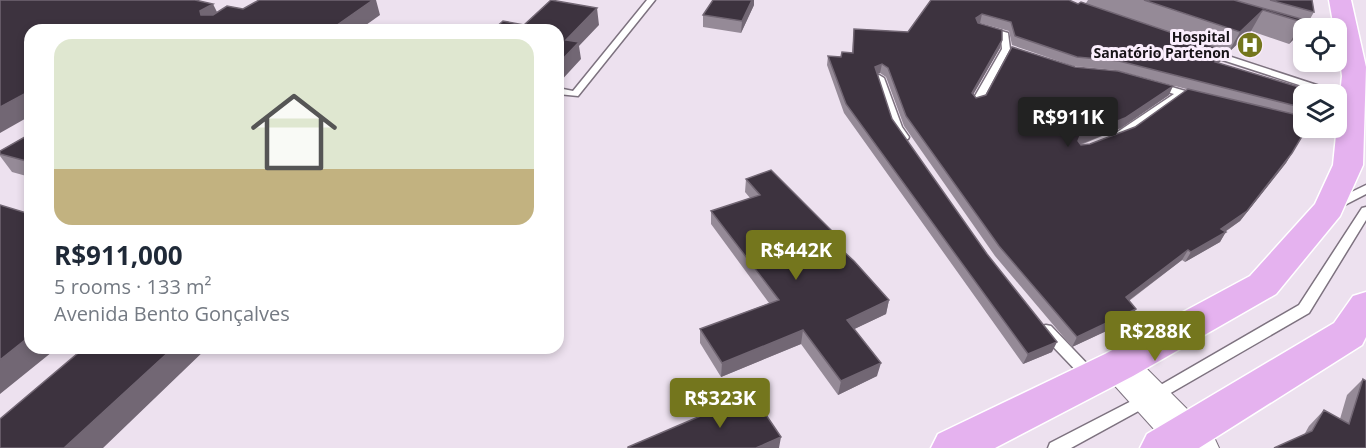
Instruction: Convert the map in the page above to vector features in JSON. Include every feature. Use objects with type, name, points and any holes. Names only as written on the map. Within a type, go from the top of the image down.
[{"type":"main road","points":[[1340,0],[1341,18]]},
{"type":"main road","points":[[1347,59],[1355,76],[1347,88]]},
{"type":"main road","points":[[952,448],[1106,372],[1263,285],[1329,208],[1348,165],[1345,138]]},
{"type":"main road","points":[[1182,444],[1348,334],[1366,306]]},
{"type":"street","points":[[1106,372],[1150,398],[1182,444]]},
{"type":"lane","points":[[564,92],[575,94],[651,0]]},
{"type":"lane","points":[[976,103],[1006,49],[1005,35],[979,27]]},
{"type":"lane","points":[[1270,29],[1293,36]]},
{"type":"lane","points":[[1006,49],[1017,52]]},
{"type":"lane","points":[[1200,49],[1300,84]]},
{"type":"lane","points":[[879,78],[897,126],[910,145]]},
{"type":"lane","points":[[1146,83],[1203,99]]},
{"type":"lane","points":[[1108,139],[1126,132],[1181,93]]},
{"type":"lane","points":[[1329,208],[1366,189]]},
{"type":"lane","points":[[1056,448],[1150,398],[1304,309],[1366,211]]},
{"type":"lane","points":[[1038,321],[1059,346],[1106,372]]},
{"type":"building","points":[[0,0],[195,0],[213,4],[200,11],[201,15],[213,15],[227,6],[243,9],[259,0],[373,0],[339,24],[24,24],[24,94],[0,107]]},
{"type":"building","points":[[551,0],[597,8],[566,40],[579,42],[564,58],[564,24],[525,24]]},
{"type":"building","points":[[713,0],[752,0],[742,21],[703,15]]},
{"type":"building","points":[[931,0],[1069,0],[1078,4],[1081,2],[1226,51],[1215,62],[1293,85],[1293,105],[1119,61],[1077,57],[1015,36],[1011,22],[982,14],[976,18],[978,23],[1002,30],[1002,40],[972,93],[976,98],[986,95],[1012,47],[1075,67],[1118,71],[1173,86],[1125,118],[1080,136],[1078,141],[1081,145],[1090,144],[1135,127],[1188,89],[1293,114],[1293,138],[1301,138],[1247,211],[1221,229],[1226,232],[1191,252],[1188,250],[1126,297],[1136,309],[1077,337],[999,246],[906,116],[888,68],[882,64],[875,67],[892,119],[987,254],[1057,342],[1028,354],[846,104],[828,56],[841,57],[842,52],[853,53],[854,29],[908,32]]},
{"type":"building","points":[[1144,0],[1234,0],[1298,18],[1293,19],[1263,10],[1240,32]]},
{"type":"building","points":[[1270,0],[1312,0],[1314,12]]},
{"type":"building","points":[[503,21],[519,24],[500,24]]},
{"type":"building","points":[[24,137],[24,160],[0,154],[0,151]]},
{"type":"building","points":[[771,170],[841,240],[833,242],[854,261],[889,300],[847,320],[881,363],[841,381],[803,330],[722,363],[700,329],[779,300],[711,211],[760,195],[746,179]]},
{"type":"building","points":[[0,205],[24,212],[24,341],[0,360]]},
{"type":"building","points":[[77,354],[166,354],[64,448],[0,448],[0,419]]},
{"type":"building","points":[[1363,379],[1366,381],[1366,448],[1274,448],[1312,431],[1324,410],[1349,424]]},
{"type":"building","points":[[752,394],[781,437],[756,448],[628,448],[628,447]]},
{"type":"place","name":"Hospital Sanatório Partenon","points":[[1250,45]]}]
